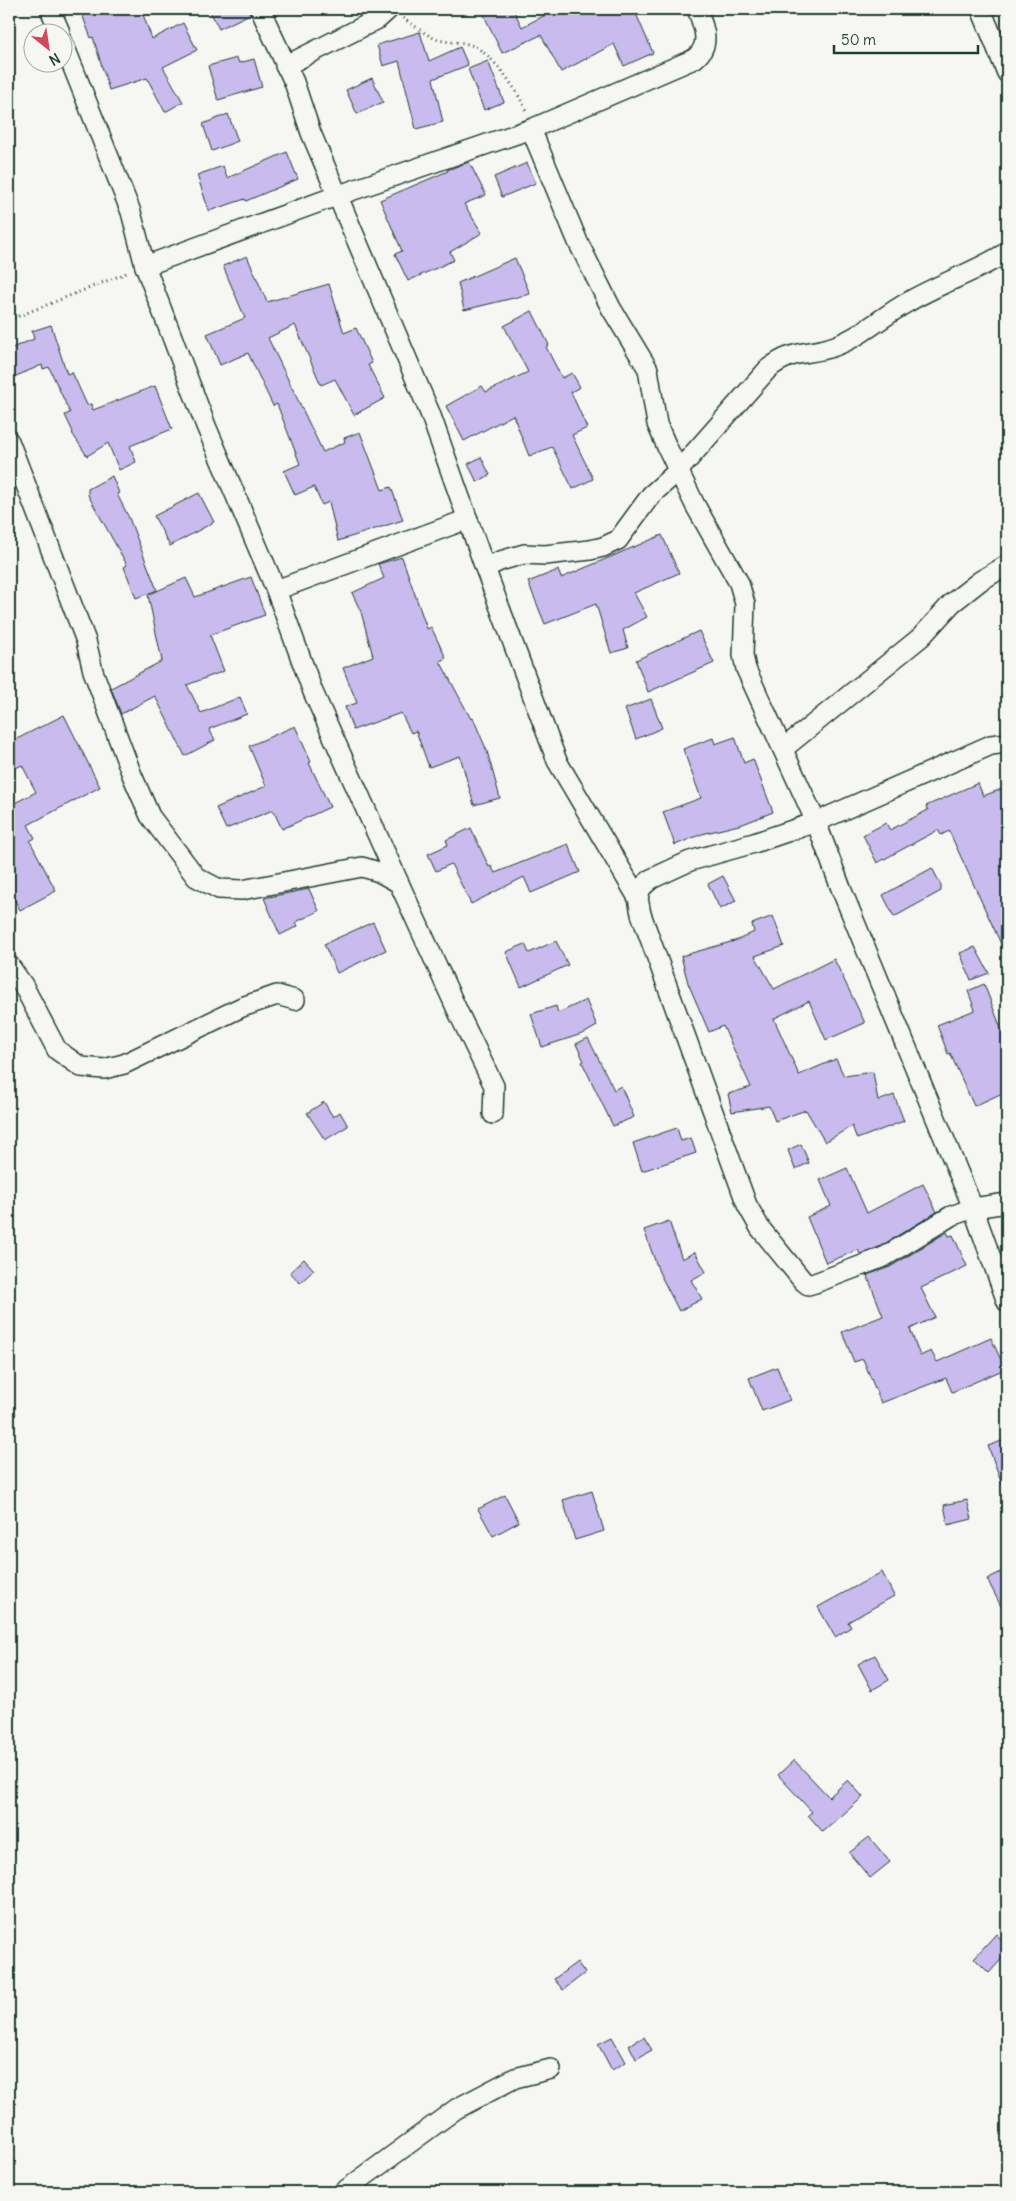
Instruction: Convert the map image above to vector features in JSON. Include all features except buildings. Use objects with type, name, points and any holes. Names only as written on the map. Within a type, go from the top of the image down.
[{"type":"street","points":[[50,9],[56,22]]},
{"type":"street","points":[[260,9],[294,82],[311,133],[339,195],[430,413],[557,761],[638,898],[641,914],[747,1206],[760,1228],[808,1285],[884,1257],[950,1216],[973,1208],[1007,1203]]},
{"type":"street","points":[[145,266],[339,195],[531,129],[694,59],[702,53],[706,42],[703,24],[697,9]]},
{"type":"street","points":[[981,9],[1007,72]]},
{"type":"street","points":[[285,66],[393,11]]},
{"type":"street","points":[[72,65],[131,212],[145,266],[206,426],[276,590],[320,708],[459,1014],[494,1086],[493,1114]]},
{"type":"street","points":[[531,129],[578,242],[612,308],[648,369],[657,424],[695,505],[739,583],[745,604],[743,655],[746,669],[784,748],[816,822],[842,891],[973,1208],[1007,1302]]},
{"type":"street","points":[[485,568],[500,561],[524,554],[545,555],[590,550],[603,547],[618,540],[651,495],[679,470],[768,369],[780,359],[791,354],[834,346],[861,333],[908,302],[946,282],[986,266],[1007,252]]},
{"type":"street","points":[[9,441],[86,641],[93,671],[132,775],[150,816],[196,877],[219,889],[242,890],[362,868],[378,872],[400,883]]},
{"type":"street","points":[[276,590],[468,519]]},
{"type":"street","points":[[784,748],[921,637],[952,603],[980,581],[1007,565]]},
{"type":"street","points":[[638,898],[641,888],[651,879],[690,861],[754,843],[816,822],[991,745],[1007,743]]},
{"type":"street","points":[[9,965],[24,985],[56,1050],[81,1067],[104,1069],[124,1064],[242,1007],[277,994],[295,1000]]},
{"type":"street","points":[[343,2192],[456,2109],[515,2078],[551,2069]]},
{"type":"path","points":[[393,11],[437,40],[462,42],[472,45],[483,52],[498,65],[524,105],[531,129]]},
{"type":"path","points":[[9,320],[145,266]]}]
